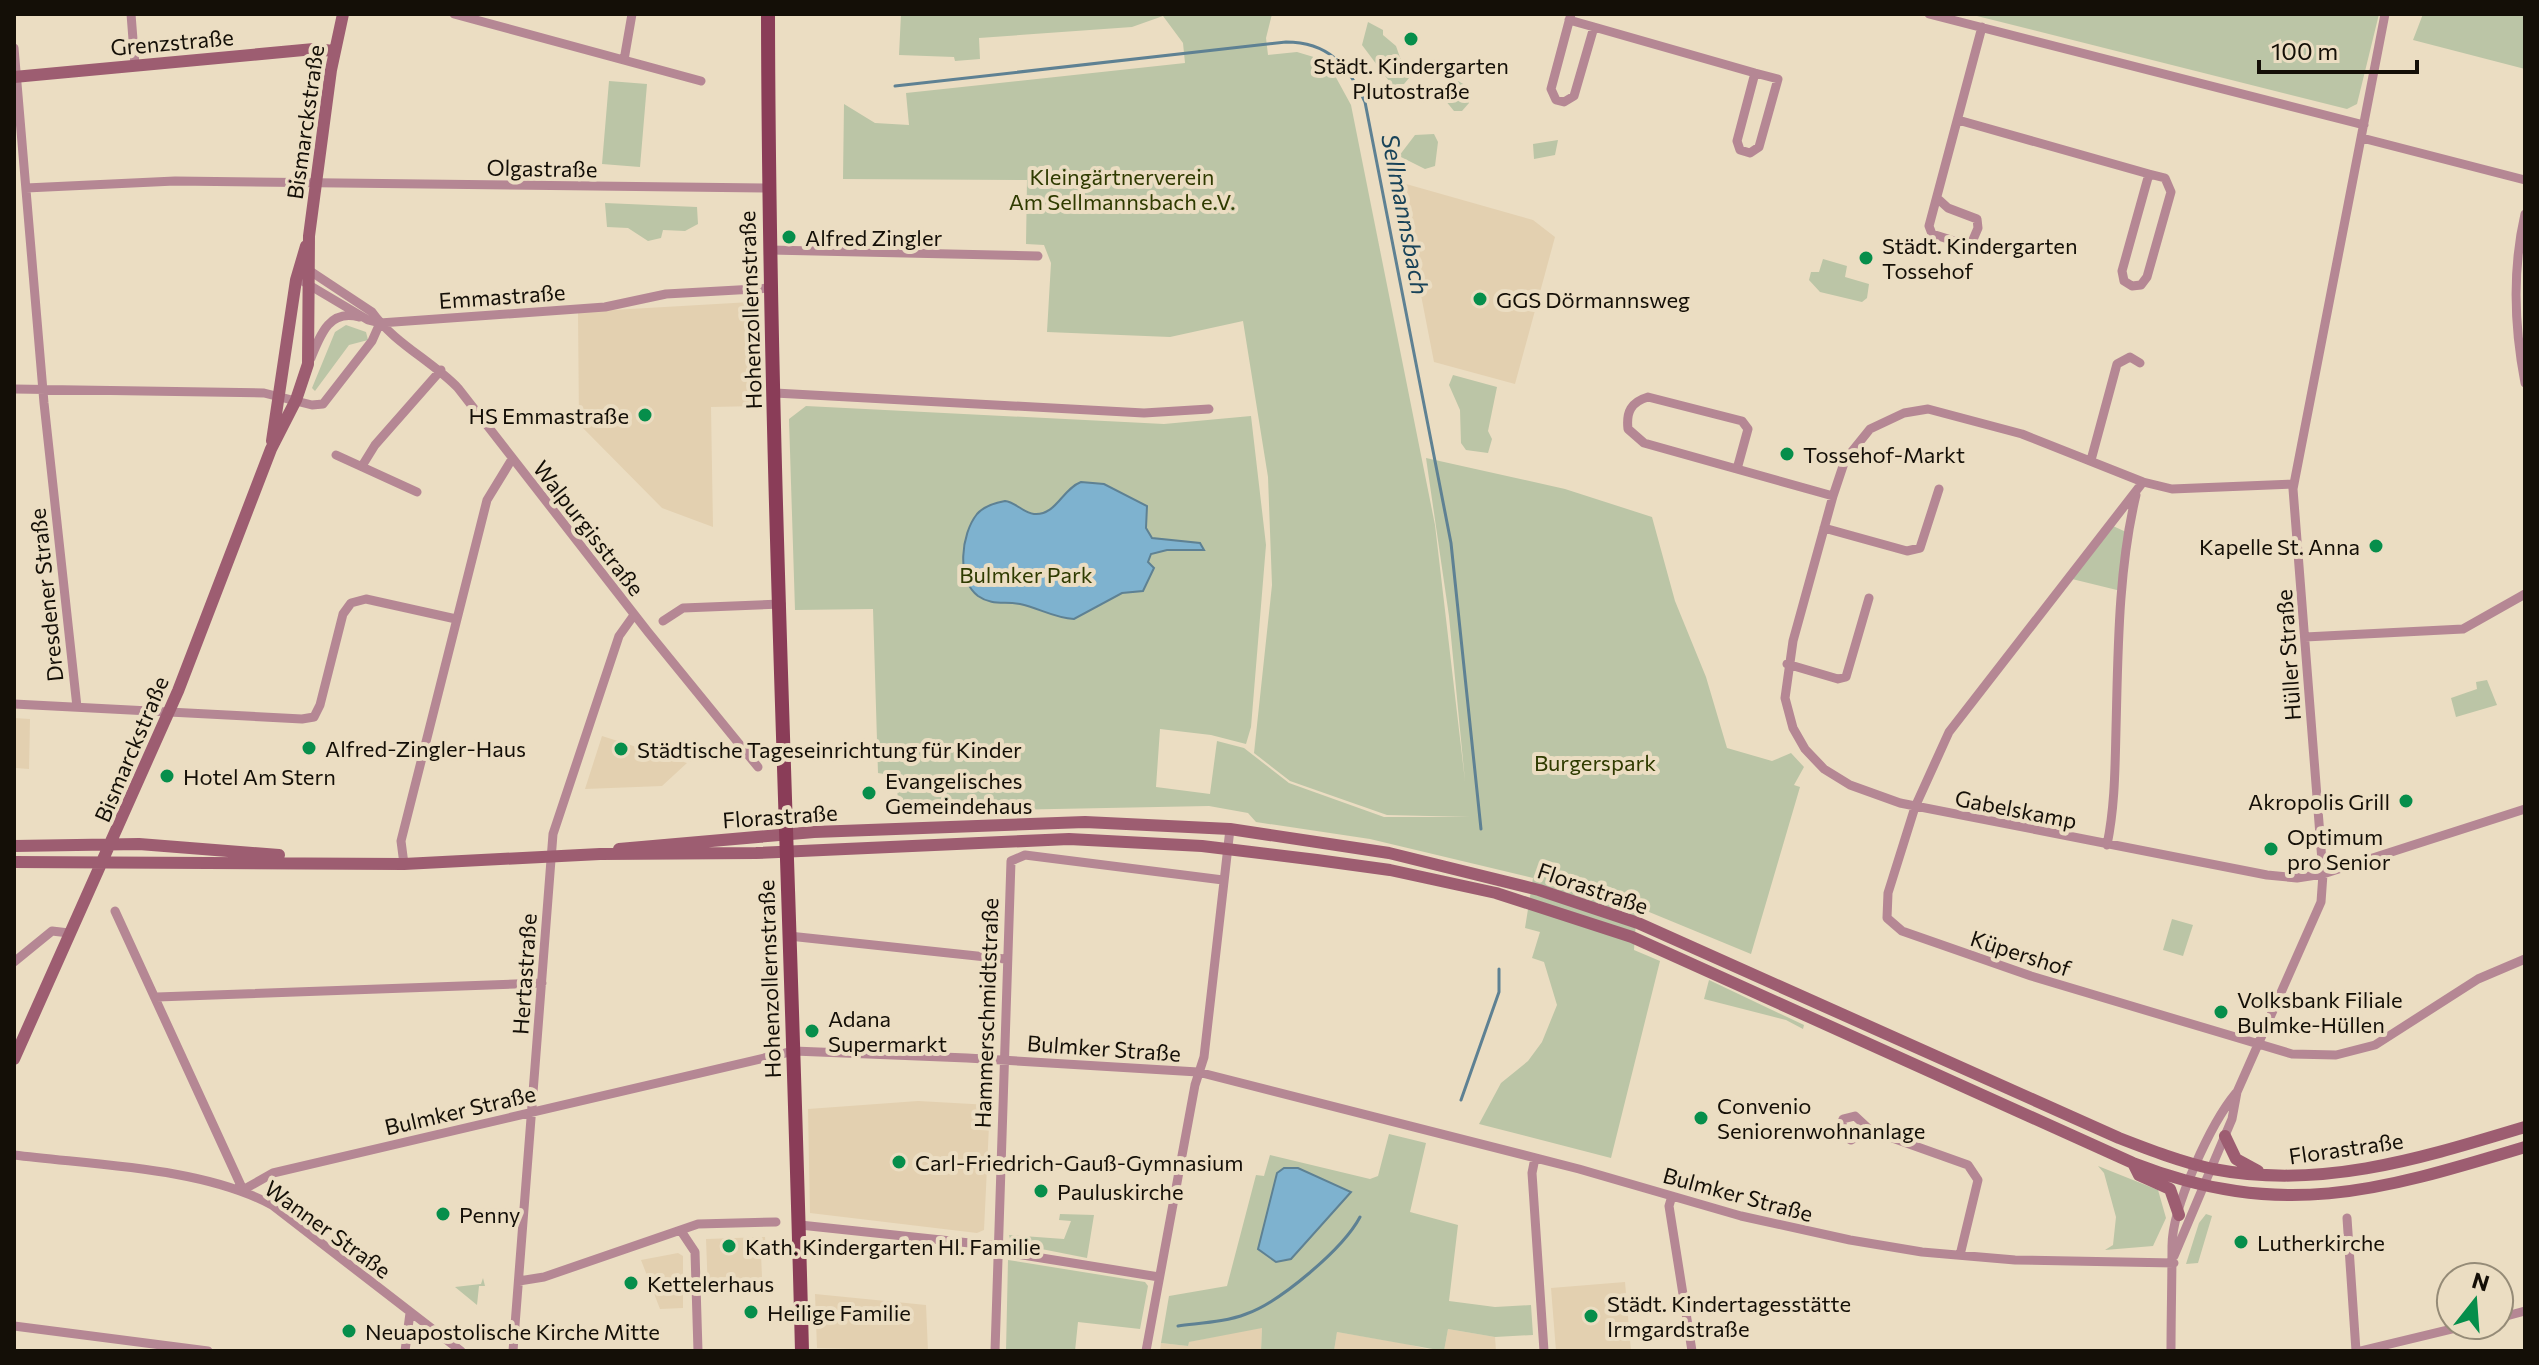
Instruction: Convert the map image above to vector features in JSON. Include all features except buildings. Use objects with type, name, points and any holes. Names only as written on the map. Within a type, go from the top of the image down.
[{"type":"main road","name":"Bismarckstraße","points":[[271,449],[296,280],[305,267],[334,51],[343,14]]},
{"type":"main road","name":"Hohenzollernstraße","points":[[768,14],[770,250],[802,1351]]},
{"type":"main road","name":"Grenzstraße","points":[[15,76],[314,49],[334,51]]},
{"type":"main road","name":"Bismarckstraße","points":[[14,1059],[111,845],[271,449],[296,400],[308,364],[311,283],[305,267]]},
{"type":"main road","name":"Florastraße","points":[[600,854],[627,847],[786,834],[1085,822],[1230,829],[1425,860],[1539,890],[1638,923],[2105,1132],[2196,1165],[2297,1178],[2377,1168],[2525,1127]]},
{"type":"main road","name":"Florastraße","points":[[14,862],[313,861],[404,864],[600,854],[786,851],[1069,839],[1227,849],[1390,870],[1496,893],[1589,922],[1708,968],[2133,1163],[2203,1187],[2275,1197],[2345,1194],[2409,1182],[2525,1147]]},
{"type":"main road","name":"Florastraße","points":[[14,846],[111,845],[256,852],[313,861]]},
{"type":"main road","points":[[2225,1136],[2236,1159],[2263,1176]]},
{"type":"main road","points":[[2133,1163],[2139,1175],[2170,1189],[2179,1215]]},
{"type":"street","points":[[131,14],[135,65]]},
{"type":"street","points":[[454,14],[701,81]]},
{"type":"street","points":[[624,60],[632,14]]},
{"type":"street","points":[[1929,14],[2364,125]]},
{"type":"street","name":"Hüller Straße","points":[[2174,1259],[2225,1136],[2237,1092],[2318,914],[2323,874],[2294,484],[2385,14]]},
{"type":"street","points":[[1594,27],[1574,96],[1564,102],[1556,100],[1551,89],[1570,17],[1594,27],[1778,79],[1759,147],[1750,153],[1740,150],[1737,141],[1755,73]]},
{"type":"street","points":[[1937,198],[1948,208],[1977,219],[1978,228],[1972,242],[1964,244],[1932,234],[1929,226],[1982,27]]},
{"type":"street","name":"Dresdener Straße","points":[[14,48],[43,388],[77,707]]},
{"type":"street","points":[[1958,120],[2165,178],[2171,192],[2147,277],[2141,285],[2132,286],[2124,281],[2122,271],[2149,174]]},
{"type":"street","points":[[2362,138],[2525,180]]},
{"type":"street","name":"Olgastraße","points":[[26,188],[175,181],[769,188]]},
{"type":"street","points":[[2525,214],[2515,283],[2515,315],[2525,383]]},
{"type":"street","points":[[770,250],[1038,256]]},
{"type":"street","name":"Walpurgisstraße","points":[[305,267],[372,312],[380,323],[441,370],[758,767]]},
{"type":"street","name":"Walpurgisstraße","points":[[296,280],[311,283],[368,320],[380,323]]},
{"type":"street","name":"Emmastraße","points":[[380,323],[605,307],[666,294],[772,288]]},
{"type":"street","points":[[308,364],[334,317],[342,314],[368,320]]},
{"type":"street","points":[[14,389],[279,396],[312,405],[330,400],[372,341],[380,323]]},
{"type":"street","points":[[2091,460],[2117,364],[2130,357],[2140,363]]},
{"type":"street","points":[[362,466],[375,445],[441,370]]},
{"type":"street","points":[[775,393],[1144,413],[1194,407],[1209,409]]},
{"type":"street","points":[[1737,469],[1748,429],[1742,421],[1648,397],[1637,400],[1630,409],[1628,429],[1634,437],[1737,469],[1833,496]]},
{"type":"street","name":"Gabelskamp","points":[[2294,484],[2172,489],[2143,482],[2022,434],[1928,409],[1904,413],[1870,429],[1845,460],[1787,664],[1787,713],[1814,758],[1850,785],[1915,807],[2243,872],[2297,878],[2323,874],[2525,809]]},
{"type":"street","points":[[336,455],[417,492]]},
{"type":"street","points":[[404,864],[401,841],[487,500],[512,459]]},
{"type":"street","name":"Küpershof","points":[[2143,482],[1949,732],[1915,807],[1885,904],[1887,918],[1893,925],[2031,976],[2308,1057],[2358,1052],[2375,1045],[2478,979],[2525,959]]},
{"type":"street","points":[[1824,528],[1907,551],[1920,548],[1939,489]]},
{"type":"street","points":[[2107,845],[2114,811],[2123,595],[2137,492]]},
{"type":"street","points":[[2305,637],[2463,629],[2525,594]]},
{"type":"street","points":[[1787,664],[1838,679],[1846,677],[1869,598]]},
{"type":"street","points":[[14,704],[314,717],[343,614],[351,603],[366,599],[456,619]]},
{"type":"street","points":[[663,621],[683,608],[781,604]]},
{"type":"street","name":"Hertastraße","points":[[513,1351],[549,857],[553,834],[619,636],[634,615]]},
{"type":"street","points":[[1146,1351],[1198,1072],[1204,1057],[1230,829]]},
{"type":"street","name":"Hammerschmidtstraße","points":[[995,1351],[1005,959],[1009,868],[1014,857],[1025,855],[1223,880]]},
{"type":"street","points":[[115,911],[243,1190]]},
{"type":"street","points":[[14,962],[52,931],[69,933]]},
{"type":"street","points":[[789,936],[1005,959]]},
{"type":"street","points":[[157,997],[542,983]]},
{"type":"street","name":"Bulmker Straße","points":[[243,1190],[273,1173],[794,1051],[1198,1072],[1823,1235],[1960,1255],[2055,1261],[2174,1259]]},
{"type":"street","name":"Hüller Straße","points":[[2171,1351],[2172,1245],[2179,1215],[2196,1165],[2220,1113],[2237,1092]]},
{"type":"street","points":[[1870,1130],[1968,1165],[1976,1172],[1978,1180],[1960,1255]]},
{"type":"street","name":"Wanner Straße","points":[[14,1155],[196,1179],[243,1190],[272,1205],[461,1351]]},
{"type":"street","points":[[1535,1158],[1532,1173],[1544,1351]]},
{"type":"street","points":[[1672,1196],[1669,1206],[1692,1351]]},
{"type":"street","points":[[2347,1218],[2358,1351],[2435,1333]]},
{"type":"street","points":[[519,1281],[544,1277],[698,1224],[776,1222]]},
{"type":"street","points":[[800,1225],[998,1248],[1159,1277]]},
{"type":"street","points":[[681,1231],[695,1252],[698,1351]]},
{"type":"street","points":[[405,1351],[410,1313]]},
{"type":"street","points":[[14,1327],[135,1347],[208,1351]]},
{"type":"shaded area","name":"GGS Dörmannsweg","points":[[1399,182],[1533,220],[1555,237],[1515,384],[1434,362]]},
{"type":"shaded area","name":"HS Emmastraße","points":[[751,302],[758,406],[711,407],[713,527],[662,508],[579,424],[578,312]]},
{"type":"shaded area","points":[[14,718],[30,719],[29,769],[16,768],[15,784]]},
{"type":"shaded area","name":"Städtische Tageseinrichtung für Kinder","points":[[602,736],[687,763],[662,786],[585,789]]},
{"type":"shaded area","name":"Carl-Friedrich-Gauß-Gymnasium","points":[[918,1101],[990,1105],[984,1230],[977,1233],[810,1213],[808,1109]]},
{"type":"shaded area","points":[[765,1237],[766,1253],[761,1254],[762,1277],[757,1281],[747,1281],[742,1286],[726,1288],[725,1292],[708,1292],[706,1239]]},
{"type":"shaded area","name":"Kath. Kindergarten Hl. Familie","points":[[678,1253],[683,1256],[683,1308],[660,1309],[641,1260]]},
{"type":"shaded area","name":"Städt. Kindertagesstätte Irmgardstraße","points":[[1625,1282],[1631,1351],[1556,1351],[1551,1288]]},
{"type":"shaded area","points":[[815,1294],[926,1305],[928,1351],[817,1348]]},
{"type":"shaded area","points":[[1262,1327],[1261,1351],[1160,1351],[1161,1343],[1188,1346],[1188,1342]]},
{"type":"shaded area","points":[[1448,1329],[1495,1337],[1496,1351],[1444,1351]]},
{"type":"shaded area","points":[[1337,1332],[1407,1344],[1434,1351],[1334,1351]]},
{"type":"green space","points":[[901,14],[1272,14],[1266,38],[1268,55],[1297,52],[1327,61],[1351,105],[1435,525],[1465,781],[1449,616],[1426,458],[1565,489],[1652,517],[1675,601],[1706,677],[1727,748],[1772,761],[1791,753],[1804,767],[1794,785],[1800,787],[1751,954],[1637,907],[1634,950],[1660,961],[1611,1158],[1479,1124],[1501,1083],[1528,1061],[1542,1042],[1557,1005],[1544,962],[1532,958],[1540,932],[1525,928],[1533,878],[1370,839],[1256,822],[1248,813],[1209,806],[899,812],[896,776],[878,773],[873,609],[795,610],[789,419],[806,406],[1164,424],[1251,416],[1266,545],[1251,727],[1246,744],[1211,735],[1160,729],[1156,787],[1210,794],[1217,741],[1244,748],[1289,783],[1384,817],[1470,817],[1387,815],[1290,781],[1254,753],[1272,585],[1268,477],[1243,321],[1170,337],[1047,332],[1051,263],[1044,245],[1026,244],[1027,180],[843,179],[844,104],[875,123],[909,125],[906,93],[1185,63],[1183,43],[1163,16],[1132,27],[979,38],[980,59],[955,61],[954,57],[899,55]]},
{"type":"green space","points":[[1969,14],[2379,14],[2357,104],[2347,109]]},
{"type":"green space","points":[[2423,14],[2525,14],[2525,69],[2413,40]]},
{"type":"green space","points":[[1368,22],[1383,30],[1383,35],[1396,46],[1404,69],[1414,72],[1404,84],[1392,85],[1362,45]]},
{"type":"green space","points":[[609,81],[647,84],[640,167],[602,164]]},
{"type":"green space","points":[[1458,81],[1465,85],[1469,103],[1462,111],[1454,111],[1445,100],[1446,91]]},
{"type":"green space","points":[[1434,134],[1438,142],[1435,166],[1425,169],[1399,156],[1415,135]]},
{"type":"green space","points":[[1558,140],[1555,155],[1534,159],[1533,144]]},
{"type":"green space","points":[[605,203],[697,207],[698,224],[685,231],[663,230],[661,238],[648,241],[628,228],[607,227]]},
{"type":"green space","points":[[1823,259],[1847,266],[1845,277],[1869,284],[1867,298],[1862,302],[1820,292],[1809,280],[1811,272],[1819,272]]},
{"type":"green space","points":[[346,325],[366,332],[368,340],[349,345],[315,391],[312,388],[335,332]]},
{"type":"green space","points":[[1453,375],[1497,387],[1488,431],[1492,439],[1488,453],[1466,450],[1461,443],[1460,410],[1449,385]]},
{"type":"green space","points":[[2113,526],[2126,532],[2121,591],[2072,579]]},
{"type":"green space","points":[[2487,680],[2497,705],[2456,717],[2451,698],[2477,689],[2476,682]]},
{"type":"green space","points":[[2172,919],[2193,925],[2183,956],[2163,950]]},
{"type":"green space","points":[[1709,980],[1804,1025],[1803,1029],[1786,1020],[1704,999]]},
{"type":"green space","points":[[1389,1134],[1426,1143],[1410,1212],[1458,1225],[1449,1301],[1495,1307],[1531,1305],[1533,1335],[1495,1337],[1448,1329],[1444,1351],[1337,1332],[1334,1351],[1261,1351],[1262,1328],[1189,1342],[1188,1346],[1161,1343],[1169,1296],[1227,1286],[1256,1175],[1264,1176],[1270,1155],[1370,1179],[1378,1176]]},
{"type":"green space","points":[[2098,1166],[2158,1190],[2166,1218],[2153,1246],[2105,1250],[2113,1245],[2116,1217],[2104,1173]]},
{"type":"green space","points":[[1060,1214],[1094,1215],[1087,1258],[1011,1243],[1009,1235],[1064,1239],[1071,1221],[1059,1220]]},
{"type":"green space","points":[[2206,1214],[2212,1216],[2198,1263],[2186,1264],[2199,1223]]},
{"type":"green space","points":[[1008,1260],[1145,1282],[1148,1286],[1140,1329],[1078,1322],[1075,1351],[1006,1351]]},
{"type":"green space","points":[[483,1278],[485,1286],[479,1286],[477,1305],[455,1287],[481,1284]]},
{"type":"water","points":[[1081,482],[1104,484],[1147,506],[1146,528],[1152,538],[1200,543],[1204,550],[1167,550],[1151,554],[1148,562],[1154,568],[1143,591],[1122,593],[1074,619],[1020,604],[988,601],[978,596],[966,579],[963,556],[967,533],[977,514],[990,505],[1005,501],[1030,513],[1042,513],[1054,507],[1074,485]]},
{"type":"water","points":[[1284,1168],[1298,1168],[1351,1192],[1291,1259],[1276,1262],[1258,1249],[1277,1173]]},
{"type":"waterway","name":"Sellmannsbach","points":[[895,86],[1286,42],[1314,46],[1344,67],[1365,102],[1451,543],[1481,829]]},
{"type":"waterway","name":"Sellmannsbach","points":[[1461,1100],[1499,992],[1499,969]]},
{"type":"waterway","name":"Sellmannsbach","points":[[1178,1326],[1238,1317],[1260,1308],[1325,1259],[1360,1217]]},
{"type":"place","name":"Städt. Kindergarten Plutostraße","points":[[1411,39]]},
{"type":"place","name":"Alfred Zingler","points":[[789,237]]},
{"type":"place","name":"Städt. Kindergarten Tossehof","points":[[1866,258]]},
{"type":"place","name":"GGS Dörmannsweg","points":[[1480,299]]},
{"type":"place","name":"HS Emmastraße","points":[[645,415]]},
{"type":"place","name":"Tossehof-Markt","points":[[1787,454]]},
{"type":"place","name":"Kapelle St. Anna","points":[[2376,546]]},
{"type":"place","name":"Alfred-Zingler-Haus","points":[[309,748]]},
{"type":"place","name":"Städtische Tageseinrichtung für Kinder","points":[[621,749]]},
{"type":"place","name":"Hotel Am Stern","points":[[167,776]]},
{"type":"place","name":"Evangelisches Gemeindehaus","points":[[869,793]]},
{"type":"place","name":"Akropolis Grill","points":[[2406,801]]},
{"type":"place","name":"Optimum pro Senior","points":[[2271,849]]},
{"type":"place","name":"Volksbank Filiale Bulmke-Hüllen","points":[[2221,1012]]},
{"type":"place","name":"Adana Supermarkt","points":[[812,1031]]},
{"type":"place","name":"Convenio Seniorenwohnanlage","points":[[1701,1118]]},
{"type":"place","name":"Carl-Friedrich-Gauß-Gymnasium","points":[[899,1162]]},
{"type":"place","name":"Pauluskirche","points":[[1041,1191]]},
{"type":"place","name":"Penny","points":[[443,1214]]},
{"type":"place","name":"Lutherkirche","points":[[2241,1242]]},
{"type":"place","name":"Kath. Kindergarten Hl. Familie","points":[[729,1246]]},
{"type":"place","name":"Kettelerhaus","points":[[631,1283]]},
{"type":"place","name":"Heilige Familie","points":[[751,1312]]},
{"type":"place","name":"Städt. Kindertagesstätte Irmgardstraße","points":[[1591,1316]]},
{"type":"place","name":"Neuapostolische Kirche Mitte","points":[[349,1331]]},
{"type":"park label","name":"Kleingärtnerverein Am Sellmannsbach e.V.","points":[[1122,188]]},
{"type":"park label","name":"Bulmker Park","points":[[1026,574]]},
{"type":"park label","name":"Burgerspark","points":[[1595,762]]}]
